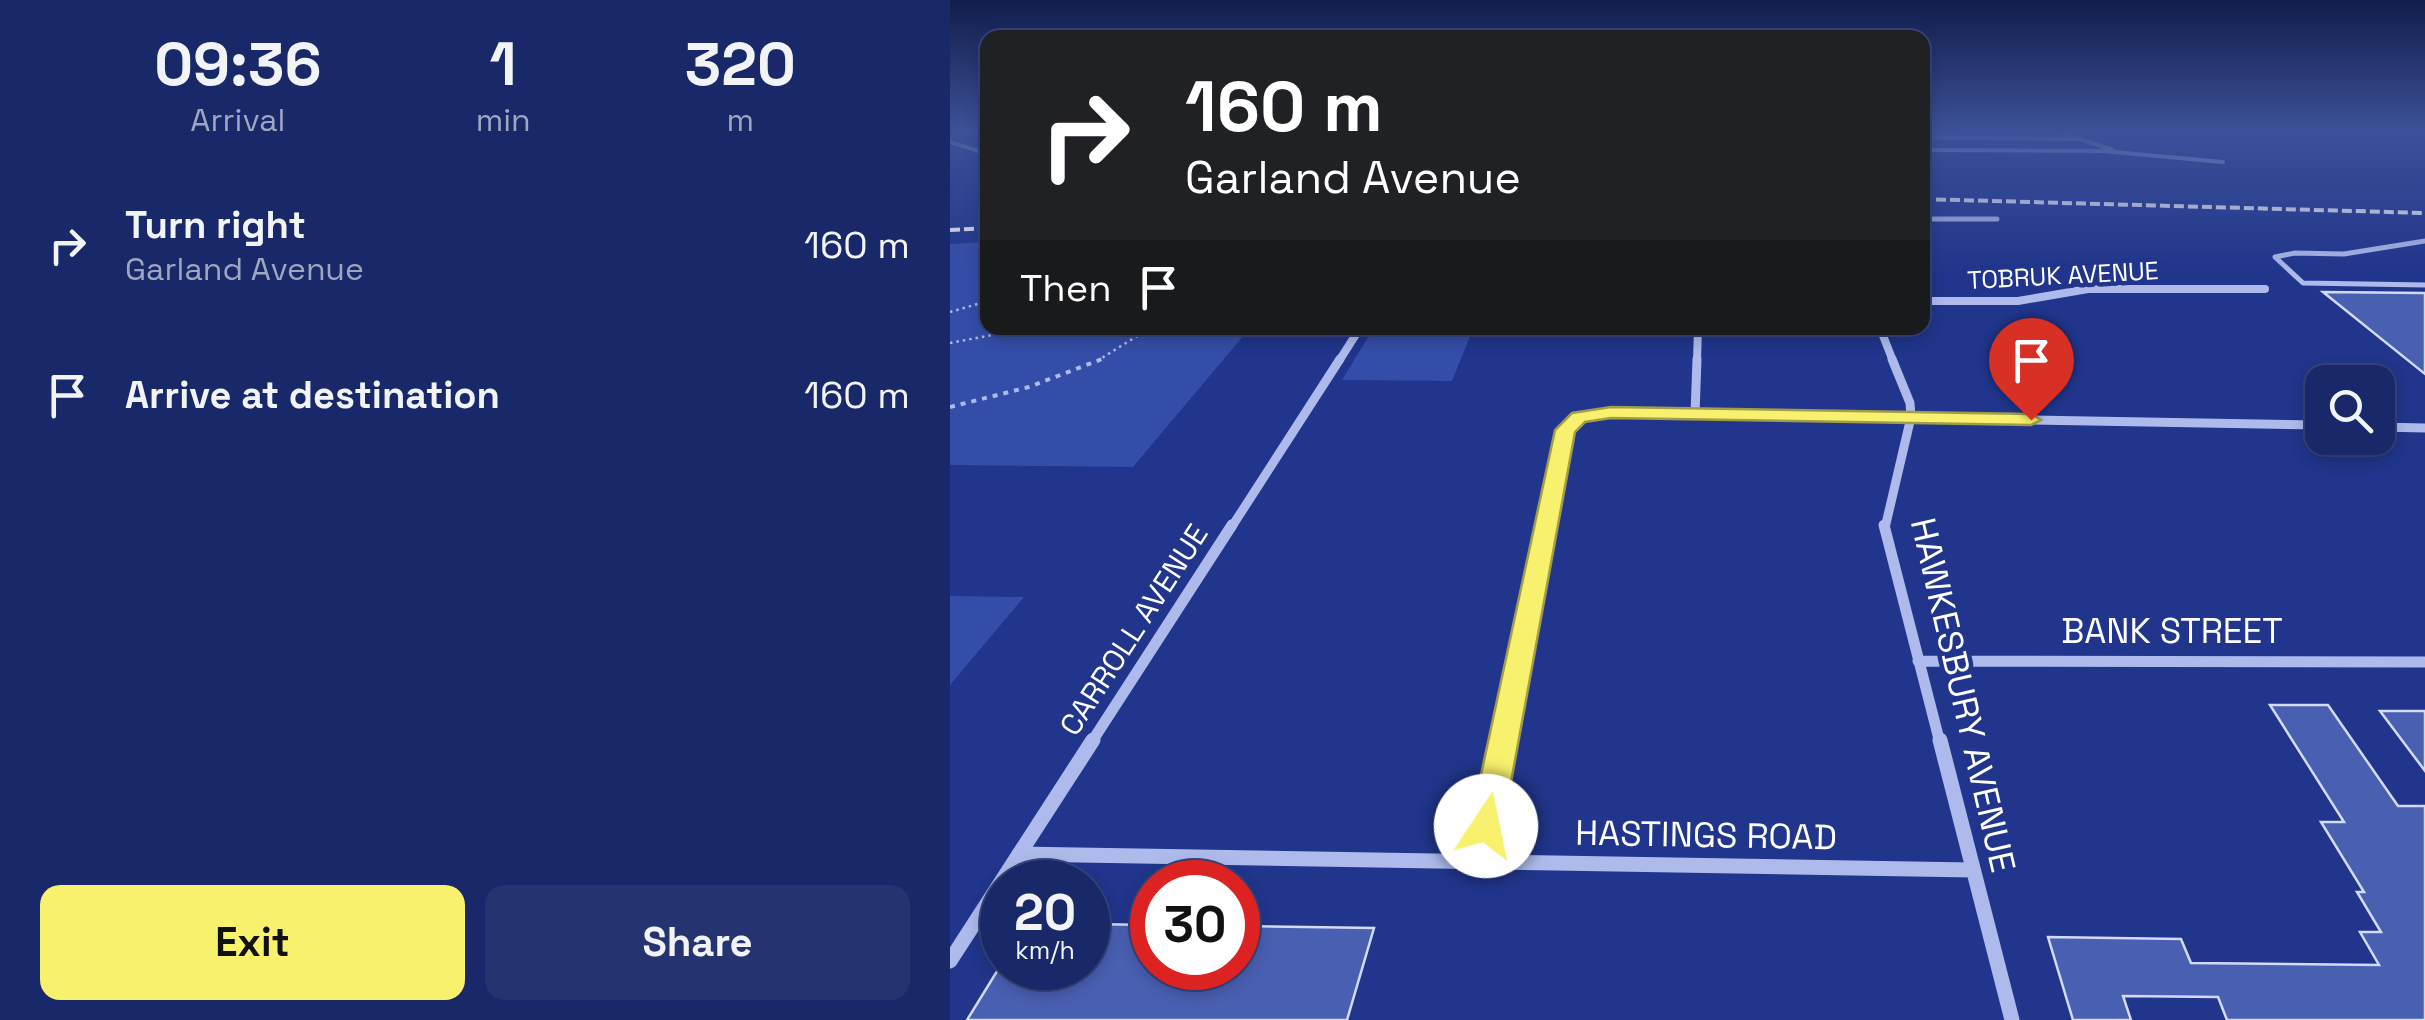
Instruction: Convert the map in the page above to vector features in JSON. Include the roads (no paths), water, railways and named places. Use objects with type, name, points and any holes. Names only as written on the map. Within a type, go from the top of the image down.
[{"type":"street","points":[[1930,218],[1997,219]]},
{"type":"street","name":"TOBRUK AVENUE","points":[[1930,301],[2018,301],[2088,289],[2265,289]]},
{"type":"street","name":"CARROLL AVENUE","points":[[950,960],[1355,335]]},
{"type":"street","points":[[1695,414],[1698,335]]},
{"type":"street","points":[[1883,335],[1910,403],[1911,417]]},
{"type":"street","points":[[1479,862],[1565,430],[1578,417],[1611,412],[2305,426]]},
{"type":"street","name":"HAWKESBURY AVENUE","points":[[1911,417],[1884,524],[2012,1020]]},
{"type":"street","points":[[2395,427],[2425,428]]},
{"type":"street","name":"BANK STREET","points":[[1918,661],[2425,662]]},
{"type":"street","name":"HASTINGS ROAD","points":[[1018,854],[1974,870]]},
{"type":"lane","points":[[2425,241],[2372,246],[2356,253],[2291,252],[2275,257],[2303,284],[2425,285]]},
{"type":"railway","points":[[1930,199],[2425,213]]},
{"type":"railway","points":[[950,230],[980,228]]}]
